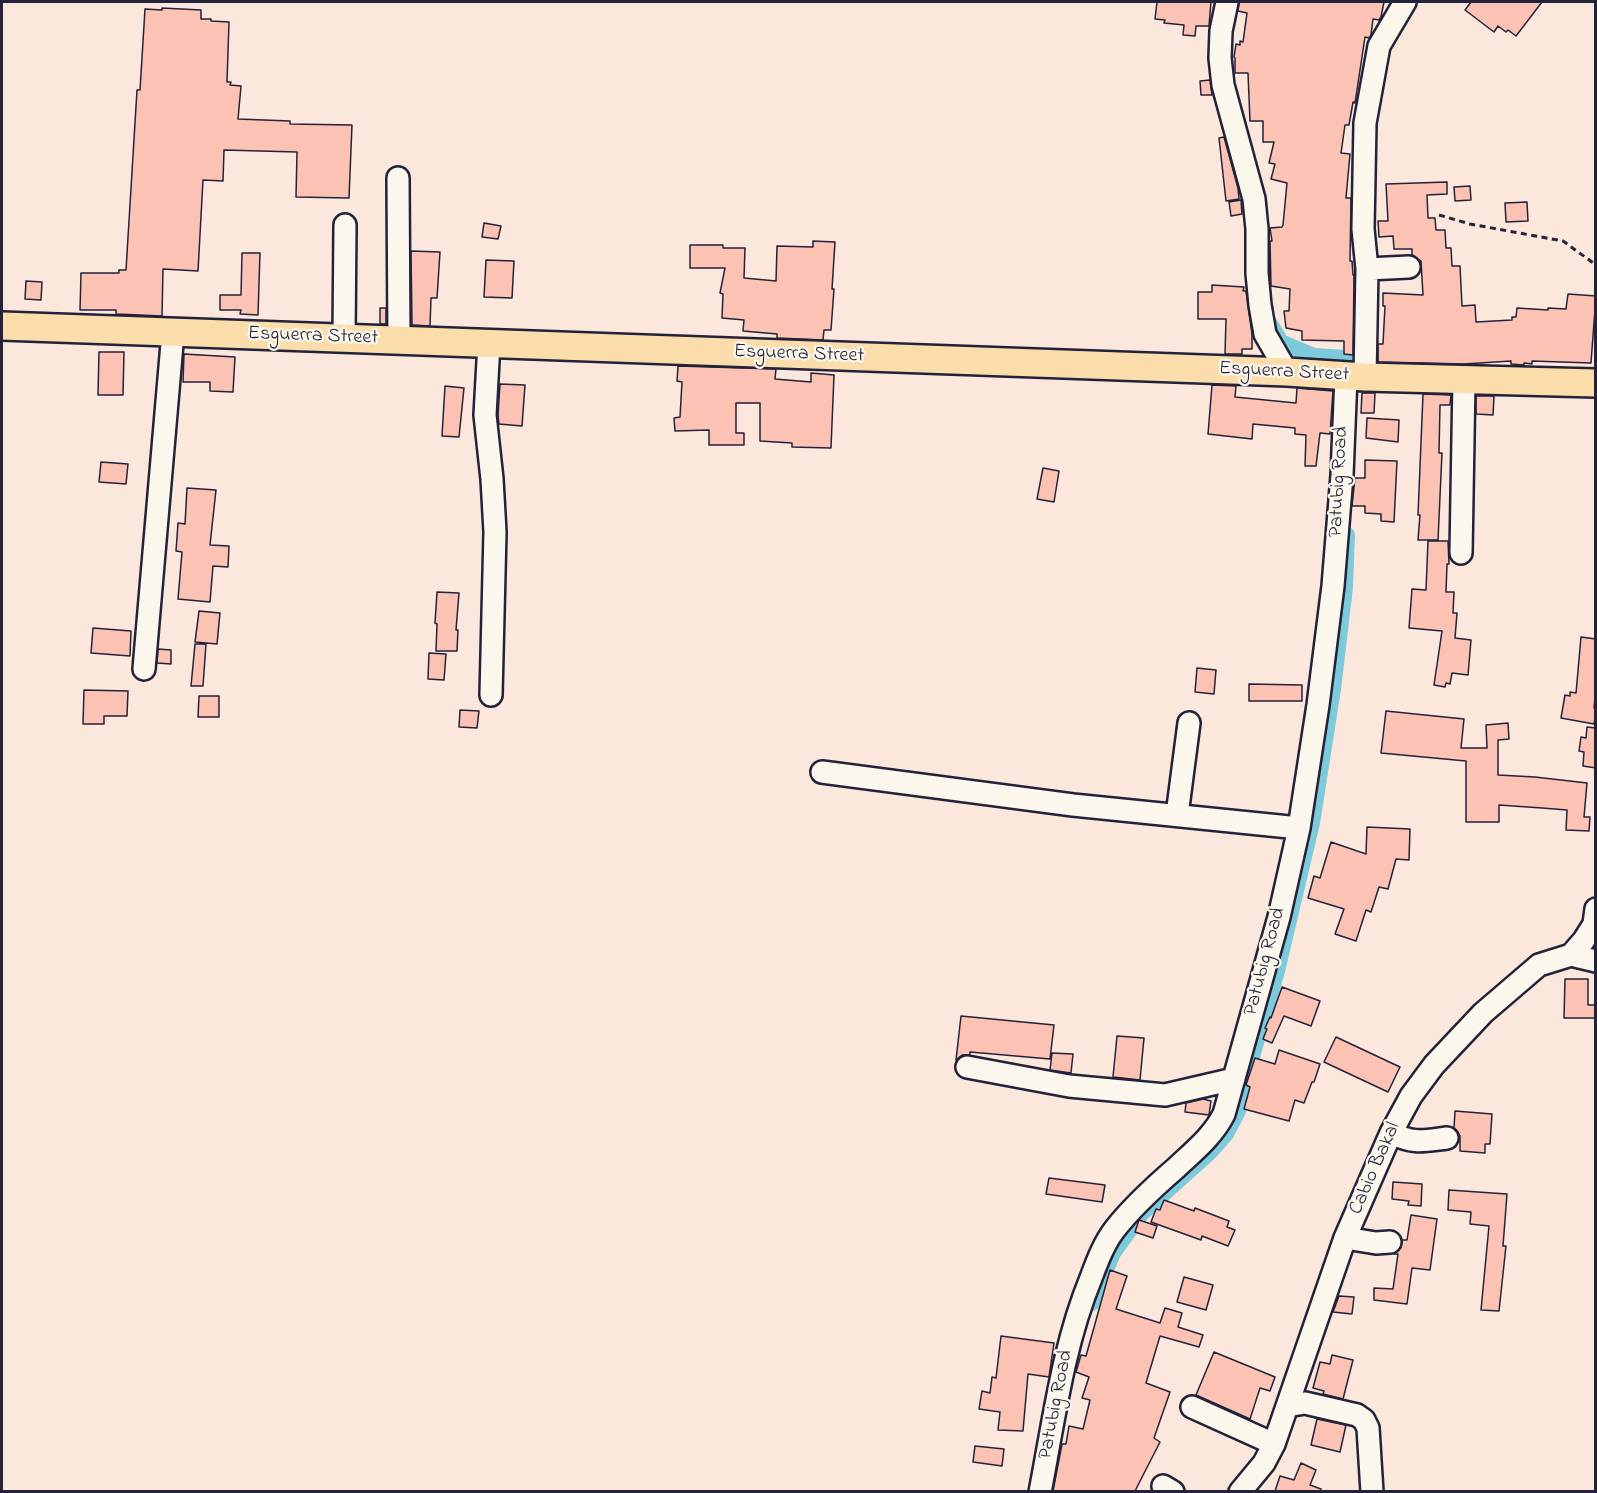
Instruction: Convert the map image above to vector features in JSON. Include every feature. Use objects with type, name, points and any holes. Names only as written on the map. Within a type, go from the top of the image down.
[{"type":"main road","name":"Esguerra Street","points":[[2,326],[1287,372],[1355,377],[1596,383]]},
{"type":"street","points":[[1227,2],[1221,31],[1222,85],[1254,199],[1257,273],[1265,334],[1287,372]]},
{"type":"street","name":"Patubig Road","points":[[1040,1491],[1069,1343],[1080,1304],[1113,1232],[1131,1209],[1206,1140],[1224,1114],[1279,917],[1299,828],[1333,586],[1342,475],[1367,269],[1363,230],[1365,123],[1379,46],[1405,2]]},
{"type":"street","points":[[398,178],[399,340]]},
{"type":"street","points":[[344,338],[345,225]]},
{"type":"street","points":[[1367,269],[1409,267]]},
{"type":"street","points":[[144,669],[173,332]]},
{"type":"street","points":[[489,343],[485,415],[495,532],[491,695]]},
{"type":"street","points":[[1461,553],[1464,380]]},
{"type":"street","points":[[1178,815],[1189,723]]},
{"type":"street","points":[[822,772],[1073,805],[1299,828]]},
{"type":"street","points":[[1596,909],[1594,924],[1571,955],[1596,961]]},
{"type":"street","name":"Cabio Bakal","points":[[1240,1491],[1264,1463],[1274,1444],[1346,1238],[1391,1133],[1411,1096],[1434,1065],[1483,1012],[1539,965],[1571,955]]},
{"type":"street","points":[[967,1067],[1069,1086],[1165,1095],[1233,1079]]},
{"type":"street","points":[[1391,1133],[1407,1140],[1418,1141],[1447,1138]]},
{"type":"street","points":[[1346,1238],[1376,1243],[1390,1242]]},
{"type":"street","points":[[1287,1407],[1305,1403],[1357,1415],[1365,1420],[1368,1428],[1372,1491]]},
{"type":"street","points":[[1192,1407],[1274,1444]]},
{"type":"path","points":[[1439,215],[1470,224],[1563,241],[1596,265]]},
{"type":"building","points":[[1157,2],[1211,2],[1209,26],[1196,26],[1195,36],[1183,35],[1184,25],[1164,23],[1165,20],[1155,19]]},
{"type":"building","points":[[1239,2],[1384,2],[1381,17],[1379,20],[1373,19],[1371,35],[1369,38],[1365,37],[1355,103],[1353,102],[1349,125],[1345,125],[1341,153],[1350,154],[1346,198],[1351,198],[1350,261],[1352,261],[1354,275],[1353,355],[1344,354],[1344,341],[1302,340],[1302,331],[1286,328],[1284,311],[1289,311],[1290,289],[1271,286],[1270,228],[1283,225],[1287,183],[1271,179],[1275,164],[1269,163],[1274,142],[1263,142],[1263,121],[1250,121],[1248,73],[1235,73],[1236,44],[1240,45],[1240,41],[1243,42],[1247,13],[1238,11]]},
{"type":"building","points":[[1471,2],[1542,2],[1516,36],[1498,26],[1494,32],[1465,10]]},
{"type":"building","points":[[162,8],[201,10],[201,19],[229,22],[227,82],[231,82],[230,85],[241,86],[238,119],[290,121],[290,124],[352,125],[349,198],[296,197],[297,152],[224,150],[223,181],[203,180],[198,271],[163,269],[162,316],[116,314],[116,310],[80,310],[81,273],[119,273],[119,270],[126,270],[137,90],[140,90],[145,9],[162,10]]},
{"type":"building","points":[[1210,80],[1212,95],[1201,95],[1200,81]]},
{"type":"building","points":[[1224,137],[1239,199],[1226,201],[1219,138]]},
{"type":"building","points":[[1447,182],[1447,194],[1427,195],[1428,218],[1435,218],[1436,230],[1445,230],[1446,248],[1451,248],[1452,266],[1460,266],[1462,306],[1475,305],[1476,322],[1512,320],[1512,317],[1516,317],[1517,308],[1566,309],[1568,294],[1596,296],[1591,363],[1532,361],[1532,364],[1524,363],[1524,365],[1511,364],[1511,361],[1464,364],[1378,362],[1378,344],[1383,344],[1385,306],[1383,306],[1383,293],[1423,295],[1421,261],[1412,255],[1412,249],[1394,249],[1393,236],[1379,237],[1378,221],[1388,221],[1386,184]]},
{"type":"building","points":[[1470,186],[1471,200],[1455,201],[1454,187]]},
{"type":"building","points":[[1241,200],[1242,214],[1231,216],[1229,202]]},
{"type":"building","points":[[1527,202],[1528,221],[1506,222],[1505,203]]},
{"type":"building","points":[[484,223],[501,226],[498,239],[482,237]]},
{"type":"building","points":[[813,241],[835,242],[831,330],[824,330],[823,340],[777,338],[777,334],[743,331],[744,320],[722,318],[723,294],[720,293],[725,268],[690,268],[690,245],[745,248],[744,278],[776,281],[777,246],[813,247]]},
{"type":"building","points":[[411,251],[440,252],[437,298],[431,298],[430,326],[412,325]]},
{"type":"building","points":[[242,253],[260,253],[258,315],[240,314],[241,310],[220,310],[220,295],[241,295]]},
{"type":"building","points":[[486,260],[514,261],[512,298],[484,297]]},
{"type":"building","points":[[26,281],[42,282],[41,300],[25,299]]},
{"type":"building","points":[[1212,285],[1244,287],[1252,334],[1252,349],[1242,349],[1242,354],[1225,354],[1226,319],[1198,319],[1198,292],[1212,292]]},
{"type":"building","points":[[380,308],[386,308],[386,324],[380,324]]},
{"type":"building","points":[[99,352],[124,352],[123,395],[98,395]]},
{"type":"building","points":[[184,354],[235,357],[233,392],[210,391],[210,382],[183,382]]},
{"type":"building","points":[[678,366],[776,369],[775,379],[811,382],[811,373],[834,375],[831,448],[792,447],[792,443],[760,441],[760,403],[736,403],[736,433],[744,433],[744,445],[709,445],[709,430],[675,431],[674,418],[680,417],[682,382],[677,381]]},
{"type":"building","points":[[500,384],[525,385],[522,426],[499,424]]},
{"type":"building","points":[[1212,385],[1236,386],[1235,397],[1296,403],[1297,388],[1333,391],[1330,434],[1320,433],[1316,466],[1305,466],[1306,435],[1295,434],[1295,428],[1253,424],[1252,439],[1208,434]]},
{"type":"building","points":[[445,386],[464,388],[459,437],[442,436]]},
{"type":"building","points":[[1362,393],[1375,393],[1374,413],[1361,413]]},
{"type":"building","points":[[1423,394],[1451,395],[1450,405],[1440,405],[1439,453],[1442,453],[1438,540],[1418,540]]},
{"type":"building","points":[[1476,396],[1494,396],[1493,415],[1476,414]]},
{"type":"building","points":[[1367,418],[1399,420],[1398,442],[1366,438]]},
{"type":"building","points":[[1365,460],[1397,461],[1394,522],[1381,521],[1381,514],[1365,513],[1365,506],[1352,506],[1355,478],[1365,478]]},
{"type":"building","points":[[101,462],[128,464],[126,484],[99,482]]},
{"type":"building","points":[[1043,468],[1059,471],[1054,502],[1037,499]]},
{"type":"building","points":[[187,488],[216,490],[210,545],[229,546],[228,567],[213,566],[210,602],[178,599],[182,552],[176,551],[178,523],[185,524]]},
{"type":"building","points":[[1428,541],[1448,541],[1449,564],[1447,564],[1446,592],[1454,592],[1453,613],[1457,613],[1455,638],[1471,640],[1468,675],[1452,673],[1450,684],[1446,683],[1445,687],[1434,685],[1442,631],[1409,628],[1412,589],[1426,590]]},
{"type":"building","points":[[437,592],[459,593],[457,651],[436,651]]},
{"type":"building","points":[[199,611],[220,613],[217,644],[195,642]]},
{"type":"building","points":[[93,628],[131,631],[130,656],[91,653]]},
{"type":"building","points":[[1581,637],[1596,639],[1594,724],[1561,718],[1565,695],[1570,696],[1570,692],[1576,693]]},
{"type":"building","points":[[195,644],[206,644],[203,686],[191,686]]},
{"type":"building","points":[[158,649],[171,650],[171,664],[157,663]]},
{"type":"building","points":[[429,653],[446,654],[444,680],[428,679]]},
{"type":"building","points":[[1197,668],[1216,670],[1214,694],[1195,692]]},
{"type":"building","points":[[1249,684],[1302,685],[1302,701],[1249,701]]},
{"type":"building","points":[[84,690],[128,691],[127,716],[104,716],[104,724],[83,724]]},
{"type":"building","points":[[199,696],[219,696],[219,717],[198,717]]},
{"type":"building","points":[[460,710],[479,711],[477,728],[459,727]]},
{"type":"building","points":[[1386,711],[1464,719],[1461,748],[1487,748],[1486,725],[1508,723],[1509,739],[1498,740],[1498,775],[1587,783],[1584,817],[1590,817],[1589,831],[1566,830],[1567,810],[1542,808],[1499,805],[1499,822],[1466,822],[1466,761],[1381,753]]},
{"type":"building","points":[[1587,727],[1596,728],[1596,768],[1583,766],[1584,752],[1579,751],[1581,737],[1586,738]]},
{"type":"building","points":[[1367,827],[1410,829],[1409,860],[1396,859],[1388,889],[1379,887],[1371,912],[1366,910],[1356,941],[1335,934],[1344,909],[1308,898],[1314,876],[1320,878],[1331,842],[1366,854]]},
{"type":"building","points":[[1565,979],[1588,979],[1588,1005],[1595,1005],[1595,1018],[1564,1018]]},
{"type":"building","points":[[1282,987],[1320,1001],[1311,1026],[1284,1016],[1272,1043],[1263,1039],[1267,1029],[1265,1028]]},
{"type":"building","points":[[961,1016],[1054,1025],[1050,1059],[970,1052],[970,1055],[962,1055],[956,1060]]},
{"type":"building","points":[[1117,1036],[1144,1038],[1140,1080],[1113,1077]]},
{"type":"building","points":[[1336,1037],[1400,1067],[1388,1092],[1324,1062]]},
{"type":"building","points":[[1279,1050],[1320,1064],[1304,1103],[1295,1100],[1289,1121],[1244,1109],[1250,1087],[1246,1085],[1255,1058],[1275,1064]]},
{"type":"building","points":[[1052,1053],[1073,1054],[1071,1073],[1050,1070]]},
{"type":"building","points":[[1203,1099],[1211,1101],[1209,1115],[1185,1112],[1186,1103]]},
{"type":"building","points":[[1455,1111],[1492,1114],[1490,1144],[1485,1144],[1485,1153],[1460,1151],[1460,1136],[1454,1128]]},
{"type":"building","points":[[1049,1178],[1105,1185],[1102,1202],[1046,1194]]},
{"type":"building","points":[[1393,1182],[1422,1184],[1421,1206],[1408,1205],[1409,1201],[1392,1199]]},
{"type":"building","points":[[1449,1190],[1507,1194],[1503,1246],[1506,1246],[1499,1311],[1481,1310],[1489,1226],[1470,1224],[1471,1212],[1448,1210]]},
{"type":"building","points":[[1164,1200],[1194,1211],[1195,1208],[1229,1221],[1227,1227],[1235,1230],[1228,1246],[1202,1236],[1201,1240],[1151,1222],[1156,1209],[1160,1210]]},
{"type":"building","points":[[1411,1215],[1437,1219],[1430,1270],[1412,1268],[1407,1304],[1374,1300],[1374,1288],[1393,1289],[1398,1254],[1394,1254],[1401,1248],[1402,1240],[1407,1240]]},
{"type":"building","points":[[1139,1220],[1157,1226],[1153,1238],[1135,1232]]},
{"type":"building","points":[[1110,1270],[1127,1276],[1116,1309],[1160,1323],[1165,1308],[1182,1313],[1178,1327],[1203,1335],[1199,1347],[1160,1336],[1146,1383],[1170,1392],[1154,1438],[1160,1442],[1135,1491],[1053,1491],[1062,1444],[1066,1444],[1069,1426],[1083,1429],[1090,1400],[1082,1398],[1089,1377],[1076,1372],[1081,1355],[1086,1356]]},
{"type":"building","points":[[1184,1277],[1213,1285],[1206,1310],[1177,1302]]},
{"type":"building","points":[[1339,1296],[1354,1297],[1352,1314],[1333,1312]]},
{"type":"building","points":[[1001,1336],[1054,1343],[1049,1377],[1028,1374],[1023,1431],[998,1430],[1000,1412],[979,1409],[982,1391],[990,1393],[992,1377],[996,1378]]},
{"type":"building","points":[[1214,1352],[1275,1377],[1270,1391],[1260,1388],[1250,1419],[1196,1395]]},
{"type":"building","points":[[1332,1355],[1353,1360],[1343,1399],[1323,1394],[1324,1391],[1313,1388],[1320,1362],[1330,1364]]},
{"type":"building","points":[[1317,1419],[1346,1425],[1340,1452],[1311,1445]]},
{"type":"building","points":[[975,1446],[1004,1449],[1002,1466],[973,1462]]},
{"type":"building","points":[[1301,1463],[1316,1470],[1310,1485],[1321,1491],[1275,1491],[1280,1476],[1294,1480]]},
{"type":"waterway","points":[[1270,324],[1281,342],[1314,356],[1346,358],[1352,364]]},
{"type":"waterway","points":[[1092,1303],[1113,1253],[1141,1214],[1210,1152],[1226,1134],[1238,1111],[1277,971],[1312,823],[1333,689],[1345,587],[1347,535]]}]
